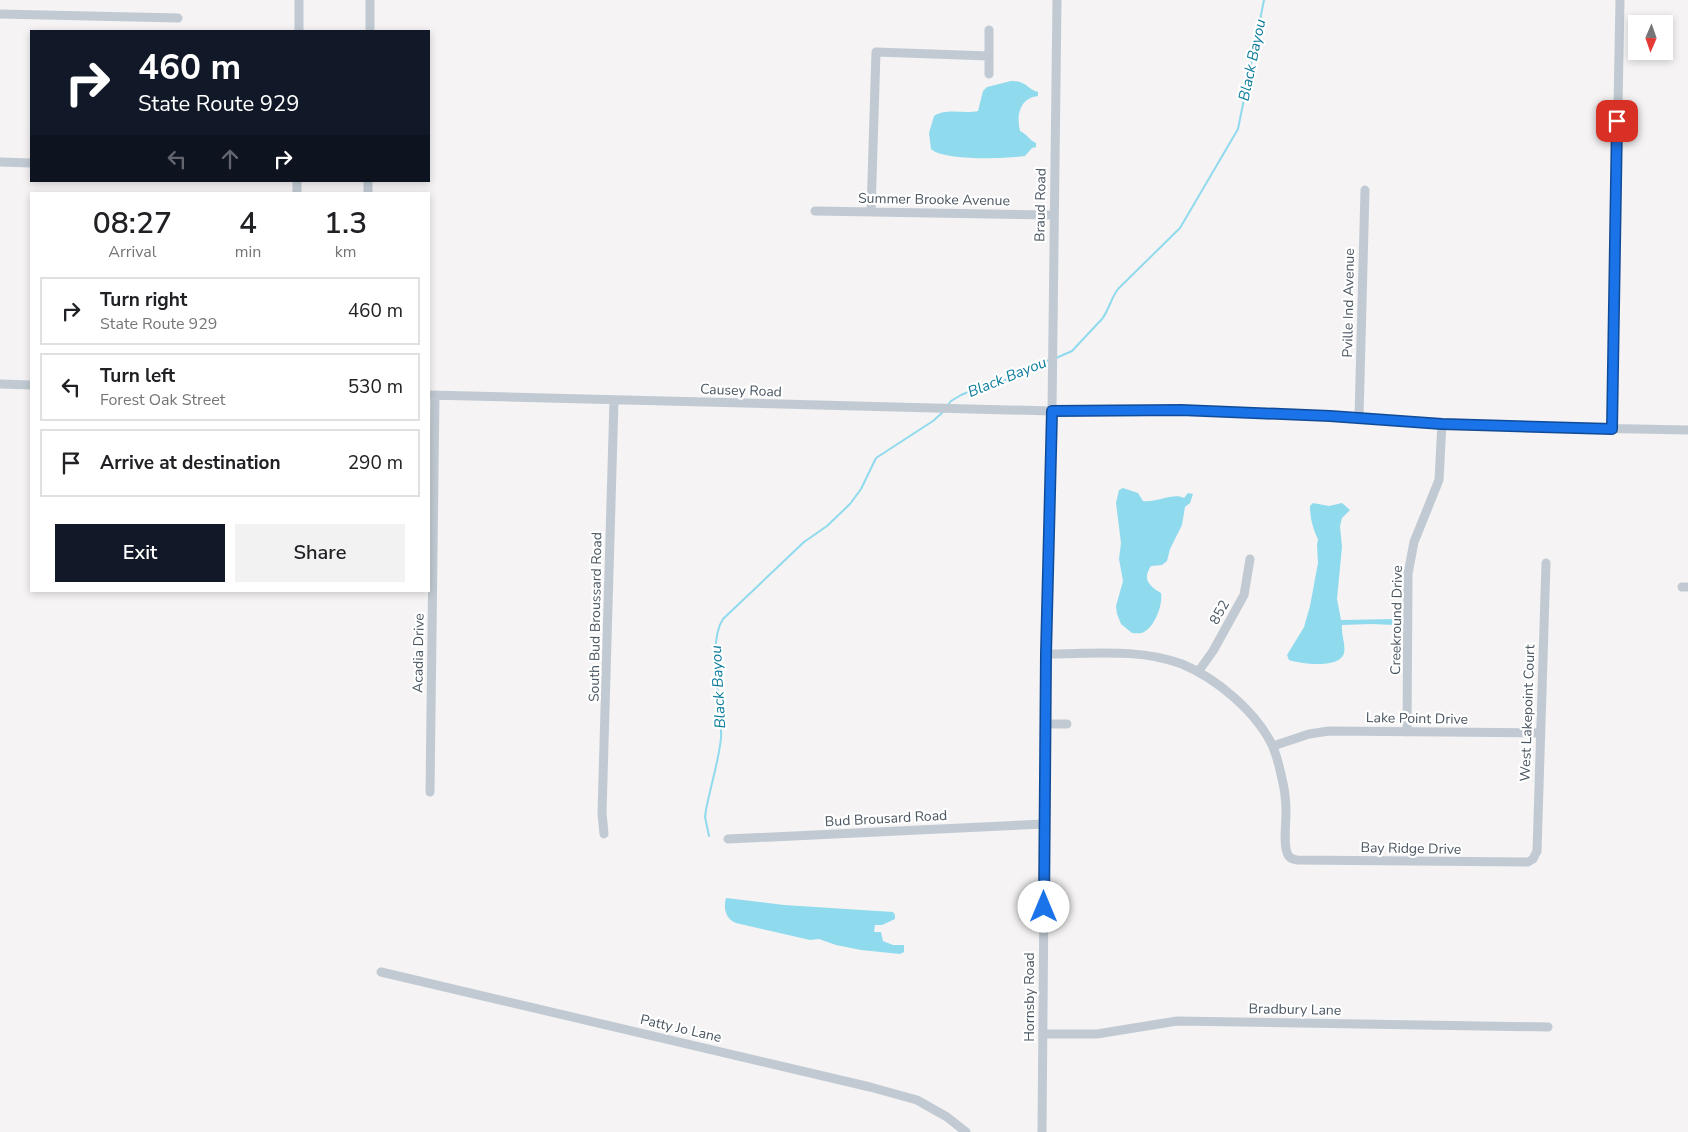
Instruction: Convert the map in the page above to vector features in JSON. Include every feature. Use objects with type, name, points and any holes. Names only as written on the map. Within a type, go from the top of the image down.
[{"type":"street","points":[[299,0],[299,30]]},
{"type":"street","points":[[370,0],[370,30]]},
{"type":"street","name":"Braud Road","points":[[1052,411],[1057,0]]},
{"type":"street","points":[[1612,429],[1620,0]]},
{"type":"street","points":[[0,14],[178,18]]},
{"type":"street","points":[[988,74],[989,30]]},
{"type":"street","points":[[871,212],[876,52],[989,56]]},
{"type":"street","points":[[0,162],[30,163]]},
{"type":"street","name":"Pville Ind Avenue","points":[[1359,417],[1365,190]]},
{"type":"street","name":"Summer Brooke Avenue","points":[[815,210],[1053,215]]},
{"type":"street","points":[[0,384],[30,385]]},
{"type":"street","name":"Causey Road","points":[[432,395],[931,409],[1052,411],[1181,410],[1359,417],[1442,424],[1688,430]]},
{"type":"street","name":"Acadia Drive","points":[[430,792],[432,395]]},
{"type":"street","name":"South Bud Broussard Road","points":[[604,834],[602,813],[614,400]]},
{"type":"street","name":"Hornsby Road","points":[[1042,1132],[1045,724],[1052,411]]},
{"type":"street","name":"Creekround Drive","points":[[1407,732],[1408,574],[1414,542],[1439,480],[1442,424]]},
{"type":"street","name":"852","points":[[1198,672],[1213,651],[1244,595],[1250,559]]},
{"type":"street","name":"West Lakepoint Court","points":[[1531,861],[1536,855],[1537,850],[1546,563]]},
{"type":"street","points":[[1046,654],[1122,654],[1171,661],[1198,672],[1219,686],[1244,707],[1259,725],[1272,746]]},
{"type":"street","points":[[1045,724],[1068,724]]},
{"type":"street","name":"Lake Point Drive","points":[[1272,746],[1309,734],[1329,731],[1540,733]]},
{"type":"street","name":"Bay Ridge Drive","points":[[1272,746],[1283,785],[1286,811],[1286,847],[1287,855],[1290,858],[1297,860],[1508,863],[1531,861]]},
{"type":"street","name":"Bud Brousard Road","points":[[728,839],[1044,824]]},
{"type":"street","name":"Patty Jo Lane","points":[[381,972],[870,1087],[917,1100],[947,1117],[966,1132]]},
{"type":"street","name":"Bradbury Lane","points":[[1043,1034],[1097,1034],[1177,1020],[1548,1027]]},
{"type":"water","points":[[1011,81],[1021,82],[1038,92],[1038,96],[1032,97],[1023,104],[1019,113],[1020,131],[1036,143],[1036,147],[1032,148],[1025,156],[1004,158],[948,156],[931,149],[929,133],[934,116],[944,112],[978,111],[983,91],[987,87]]},
{"type":"water","points":[[1123,488],[1138,493],[1143,501],[1153,501],[1175,496],[1184,498],[1188,493],[1193,494],[1190,503],[1185,507],[1182,525],[1170,549],[1167,561],[1162,565],[1151,566],[1148,571],[1148,582],[1161,593],[1161,603],[1152,625],[1140,633],[1132,633],[1121,624],[1116,606],[1123,581],[1119,559],[1121,543],[1116,503],[1119,490]]},
{"type":"water","points":[[1313,503],[1329,506],[1342,503],[1350,510],[1342,518],[1340,526],[1342,547],[1337,599],[1341,620],[1395,619],[1395,625],[1342,625],[1344,653],[1341,658],[1335,661],[1320,664],[1289,660],[1287,655],[1304,627],[1318,563],[1318,539],[1312,523],[1310,510],[1310,506]]},
{"type":"water","points":[[726,898],[784,905],[893,912],[895,919],[882,925],[875,925],[874,932],[881,932],[883,941],[893,945],[904,945],[904,952],[900,954],[861,950],[819,939],[810,940],[736,923],[726,913]]},
{"type":"waterway","name":"Black Bayou","points":[[1056,358],[1072,351],[1102,319],[1118,289],[1180,228],[1238,129],[1264,0]]},
{"type":"waterway","name":"Black Bayou","points":[[947,406],[961,395],[990,383],[1001,382],[1049,360]]},
{"type":"waterway","name":"Black Bayou","points":[[709,836],[705,817],[721,738],[715,659],[718,630],[723,619],[804,542],[827,526],[850,504],[861,489],[876,458],[933,421],[943,412]]},
{"type":"route","points":[[1044,907],[1046,654],[1052,411],[1181,410],[1359,417],[1442,424],[1612,429],[1617,121]]}]
